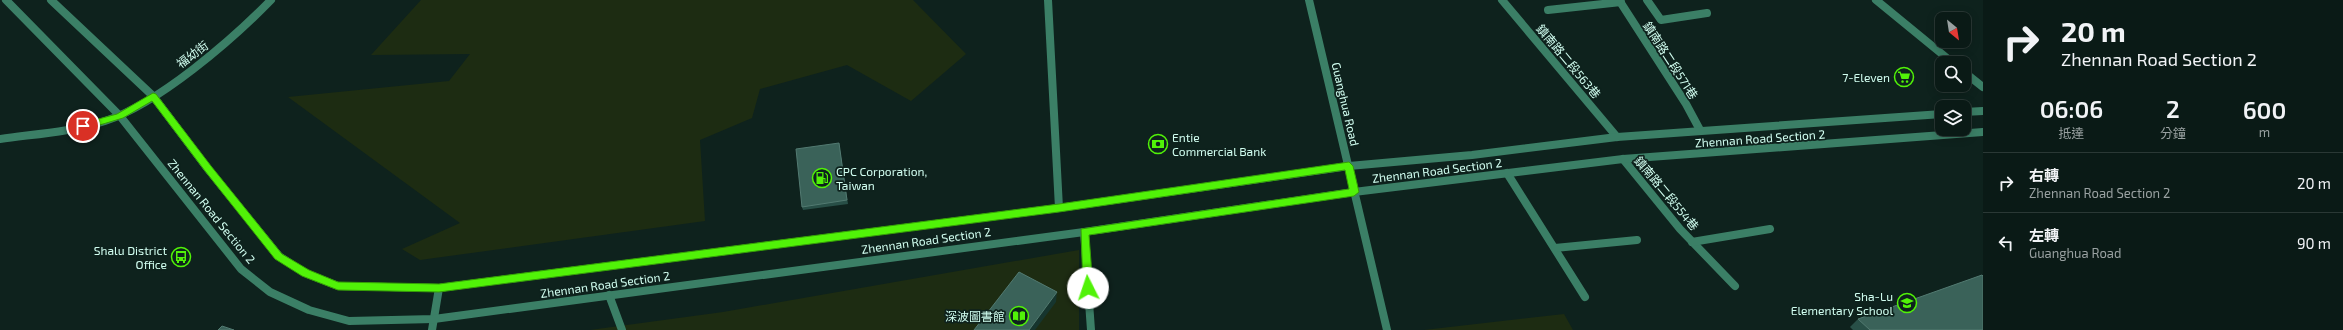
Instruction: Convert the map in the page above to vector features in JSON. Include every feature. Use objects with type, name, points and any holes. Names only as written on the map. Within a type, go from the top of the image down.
[{"type":"street","name":"Zhennan Road Section 2","points":[[6,0],[120,116],[241,269],[270,292],[309,310],[349,321],[434,319],[1084,232],[1354,192],[1623,159],[1983,132]]},
{"type":"street","name":"Zhennan Road Section 2","points":[[51,0],[153,96],[208,169],[279,256],[306,273],[338,286],[439,288],[1059,208],[1349,166],[1472,155],[1617,137],[1935,114]]},
{"type":"street","name":"福幼街","points":[[0,139],[83,126],[120,116],[153,96],[251,21],[271,0]]},
{"type":"street","points":[[1048,0],[1059,208]]},
{"type":"street","name":"Guanghua Road","points":[[1309,0],[1387,330]]},
{"type":"street","name":"鎮南路二段563巷","points":[[1502,0],[1509,6],[1617,137]]},
{"type":"street","points":[[1647,0],[1660,20],[1707,13]]},
{"type":"street","points":[[1876,0],[1944,56]]},
{"type":"street","name":"鎮南路二段571巷","points":[[1548,10],[1620,1],[1686,104],[1700,130]]},
{"type":"street","points":[[1971,78],[1983,87]]},
{"type":"street","points":[[1971,112],[1983,111]]},
{"type":"street","name":"鎮南路二段554巷","points":[[1623,159],[1692,242],[1735,286]]},
{"type":"street","points":[[1507,173],[1585,297]]},
{"type":"street","name":"鎮南路二段554巷","points":[[1692,242],[1770,229]]},
{"type":"street","points":[[1084,232],[1091,330]]},
{"type":"street","points":[[1555,248],[1637,240]]},
{"type":"street","points":[[432,330],[439,288]]},
{"type":"street","points":[[608,295],[622,330]]},
{"type":"green space","points":[[421,0],[913,0],[966,54],[911,101],[847,65],[760,89],[752,118],[700,140],[705,221],[420,260],[402,249],[460,223],[288,97],[449,81],[470,54],[371,55]]},
{"type":"green space","points":[[1079,250],[1079,330],[590,330],[723,312]]},
{"type":"green space","points":[[1564,314],[1573,330],[1424,330]]},
{"type":"building","name":"CPC Corporation, Taiwan","points":[[839,143],[847,200],[802,207],[796,149]]},
{"type":"building","name":"深波圖書館","points":[[1019,272],[1057,292],[1029,330],[974,330]]},
{"type":"building","points":[[1982,275],[1983,330],[1870,330],[1858,319]]},
{"type":"building","points":[[222,326],[234,330],[218,330]]},
{"type":"place","name":"7-Eleven","points":[[1904,77]]},
{"type":"place","name":"Entie Commercial Bank","points":[[1158,144]]},
{"type":"place","name":"CPC Corporation, Taiwan","points":[[822,178]]},
{"type":"place","name":"Shalu District Office","points":[[181,257]]},
{"type":"place","name":"Sha-Lu Elementary School","points":[[1907,303]]},
{"type":"place","name":"深波圖書館","points":[[1019,316]]},
{"type":"route","points":[[83,126],[120,116],[153,96],[208,169],[279,256],[306,273],[338,286],[439,288],[1059,208],[1349,166],[1354,192],[1084,232],[1088,288]]}]
